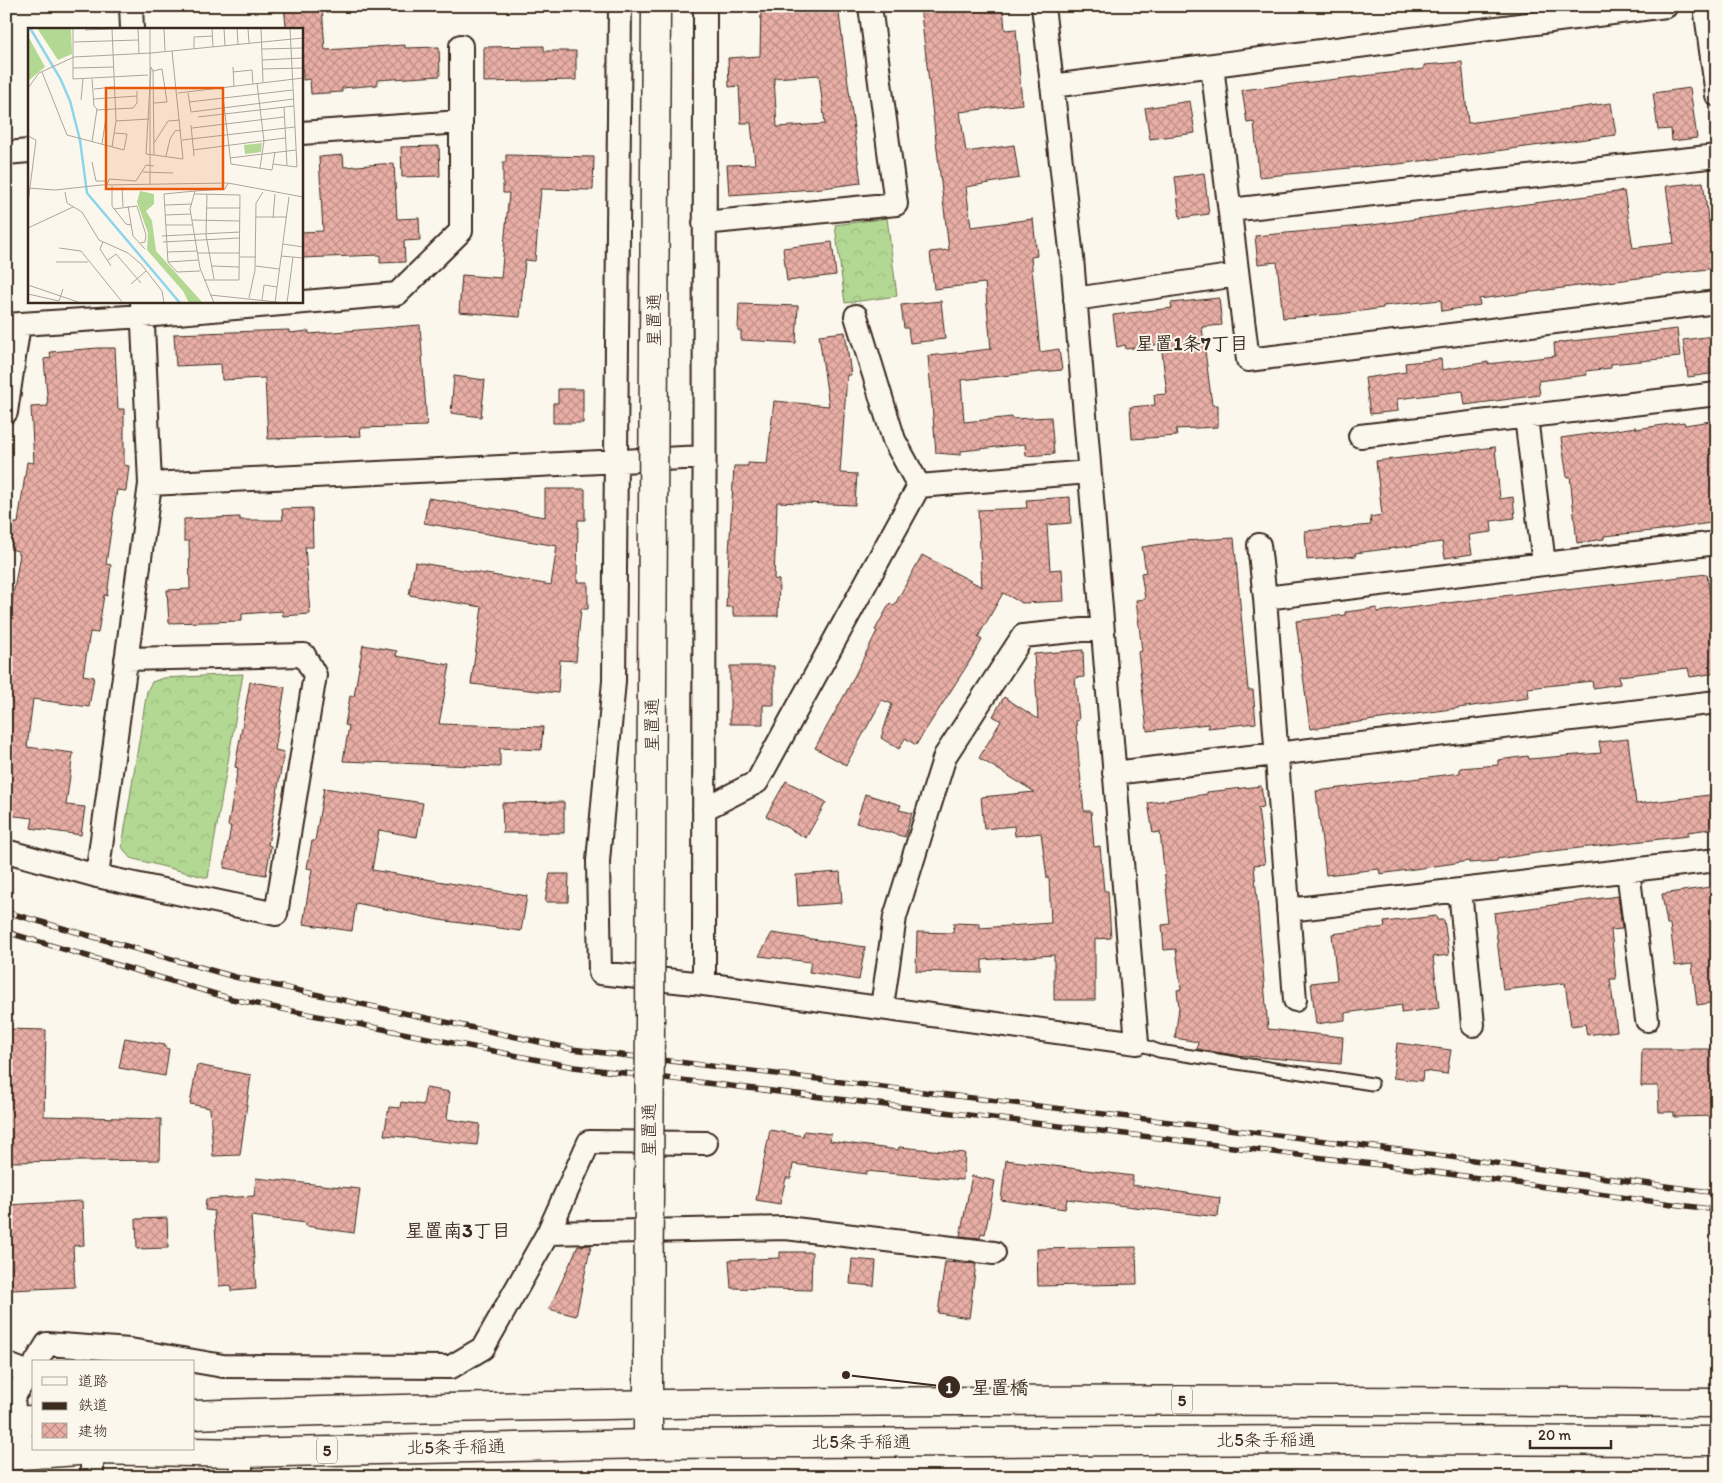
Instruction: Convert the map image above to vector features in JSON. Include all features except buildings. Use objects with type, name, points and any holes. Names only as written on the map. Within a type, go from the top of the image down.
[{"type":"main road","name":"星置通","points":[[648,1444],[656,6]]},
{"type":"main road","name":"5","points":[[195,1414],[648,1404],[1317,1400],[1717,1403]]},
{"type":"main road","name":"北5条手稲通","points":[[17,1454],[92,1450],[241,1465],[648,1444],[1297,1440],[1717,1441]]},
{"type":"street","points":[[131,6],[132,28]]},
{"type":"street","points":[[620,6],[614,681],[598,861],[600,973],[704,984],[882,1007],[1137,1043],[1075,299],[1043,6]]},
{"type":"street","points":[[704,984],[705,6]]},
{"type":"street","points":[[704,223],[896,204],[870,6]]},
{"type":"street","points":[[1052,86],[1666,6]]},
{"type":"street","points":[[1705,6],[1717,95]]},
{"type":"street","points":[[302,299],[397,294],[461,231],[461,46]]},
{"type":"street","points":[[1212,66],[1248,360],[1717,302]]},
{"type":"street","points":[[302,133],[461,122]]},
{"type":"street","points":[[6,153],[28,151]]},
{"type":"street","points":[[1230,210],[1717,156]]},
{"type":"street","points":[[1075,299],[1238,275]]},
{"type":"street","points":[[6,412],[13,324],[143,308],[252,302]]},
{"type":"street","points":[[97,876],[150,484],[143,308]]},
{"type":"street","points":[[856,316],[894,440],[919,486]]},
{"type":"street","points":[[1360,436],[1717,394]]},
{"type":"street","points":[[1526,417],[1544,564]]},
{"type":"street","points":[[150,484],[704,457]]},
{"type":"street","points":[[919,486],[1089,472]]},
{"type":"street","points":[[704,809],[757,782],[919,486]]},
{"type":"street","points":[[1265,598],[1717,543]]},
{"type":"street","points":[[1259,544],[1265,598],[1295,1000]]},
{"type":"street","points":[[882,1007],[895,917],[945,756],[1023,636],[1102,628]]},
{"type":"street","points":[[6,850],[97,876],[276,914],[316,675],[304,655],[126,659]]},
{"type":"street","points":[[1114,773],[1717,702]]},
{"type":"street","points":[[1288,910],[1717,860]]},
{"type":"street","points":[[1628,871],[1647,1020]]},
{"type":"street","points":[[1460,890],[1473,1025]]},
{"type":"street","points":[[195,1361],[224,1366],[451,1367],[483,1348],[548,1233],[589,1142],[706,1144]]},
{"type":"street","points":[[548,1233],[786,1228],[994,1253]]},
{"type":"street","points":[[37,1360],[47,1344],[130,1350],[189,1360]]},
{"type":"street","points":[[6,1364],[32,1367]]},
{"type":"street","points":[[17,1454],[18,1420],[13,1397],[32,1368]]},
{"type":"street","points":[[92,1450],[92,1477]]},
{"type":"lane","points":[[1137,1043],[1159,1051],[1372,1084]]},
{"type":"green space","points":[[887,218],[897,296],[845,303],[835,225]]},
{"type":"green space","points":[[243,674],[208,878],[130,858],[122,847],[147,691],[152,682],[163,678]]},
{"type":"railway","points":[[6,912],[235,977],[572,1049],[1399,1150],[1717,1193]]},
{"type":"railway","points":[[6,932],[232,999],[574,1067],[1397,1167],[1717,1210]]},
{"type":"place","name":"星置橋","points":[[846,1375]]},
{"type":"district","name":"星置1条7丁目","points":[[1192,343]]},
{"type":"district","name":"星置南3丁目","points":[[458,1230]]}]
